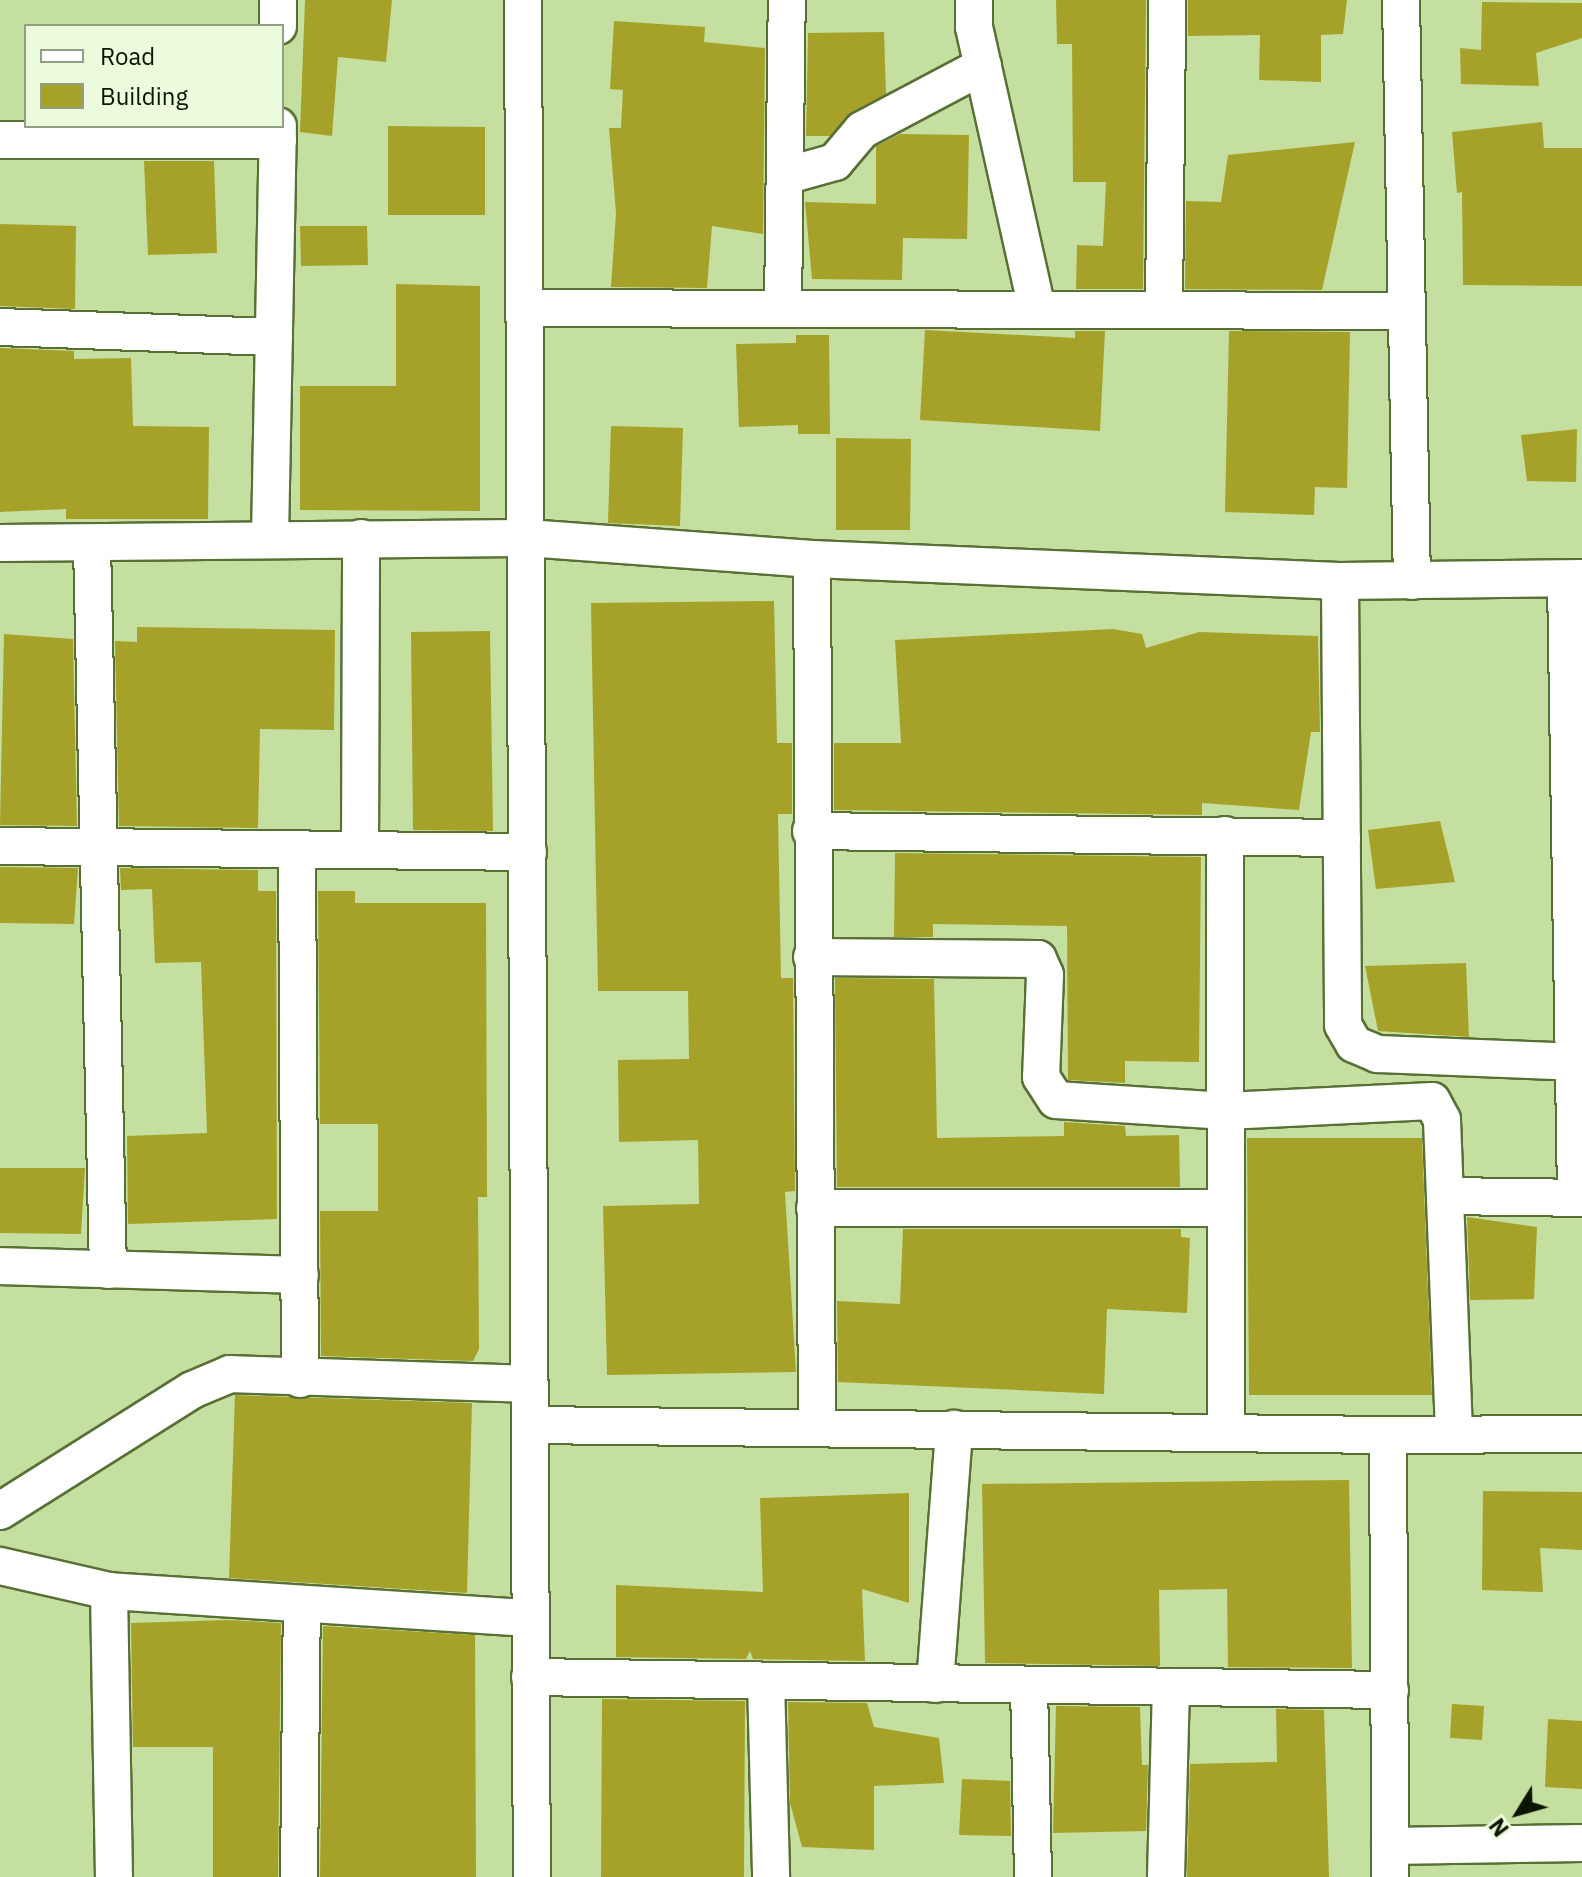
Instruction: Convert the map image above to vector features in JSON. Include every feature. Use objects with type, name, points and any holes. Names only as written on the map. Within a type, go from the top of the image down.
[{"type":"street","points":[[278,0],[278,24]]},
{"type":"street","points":[[523,0],[532,1877]]},
{"type":"street","points":[[783,309],[787,0]]},
{"type":"street","points":[[974,0],[983,66],[1037,309]]},
{"type":"street","points":[[1164,309],[1167,0]]},
{"type":"street","points":[[1401,0],[1412,581]]},
{"type":"street","points":[[785,176],[835,162],[862,130],[983,66]]},
{"type":"street","points":[[0,140],[278,133],[270,538]]},
{"type":"street","points":[[526,308],[1407,311]]},
{"type":"street","points":[[0,327],[274,337]]},
{"type":"street","points":[[0,543],[92,544],[270,538],[527,538],[812,559],[1340,581],[1574,579],[1577,919],[1574,1062],[1579,1198],[1445,1196]]},
{"type":"street","points":[[360,850],[361,538]]},
{"type":"street","points":[[92,544],[108,1270]]},
{"type":"street","points":[[812,559],[811,831],[817,1428]]},
{"type":"street","points":[[1340,581],[1343,1025],[1354,1044],[1378,1054],[1574,1062]]},
{"type":"street","points":[[811,831],[1342,838]]},
{"type":"street","points":[[1225,835],[1226,1433]]},
{"type":"street","points":[[0,846],[528,852]]},
{"type":"street","points":[[297,849],[300,1379]]},
{"type":"street","points":[[812,957],[1038,959],[1045,975],[1041,1077],[1056,1100],[1226,1111],[1422,1099],[1438,1109],[1445,1196],[1454,1434]]},
{"type":"street","points":[[1378,1054],[1388,1101]]},
{"type":"street","points":[[815,1208],[1226,1208]]},
{"type":"street","points":[[0,1266],[300,1275]]},
{"type":"street","points":[[0,1511],[210,1380],[230,1374],[300,1379],[529,1384]]},
{"type":"street","points":[[530,1425],[1388,1435],[1582,1434]]},
{"type":"street","points":[[935,1684],[954,1429]]},
{"type":"street","points":[[1388,1435],[1390,1861],[1582,1843]]},
{"type":"street","points":[[0,1566],[109,1591],[530,1618]]},
{"type":"street","points":[[109,1591],[114,1877]]},
{"type":"street","points":[[299,1877],[302,1605]]},
{"type":"street","points":[[530,1677],[1390,1690]]},
{"type":"street","points":[[766,1681],[771,1877]]},
{"type":"street","points":[[1029,1685],[1033,1877]]},
{"type":"street","points":[[1166,1877],[1171,1687]]},
{"type":"building","points":[[305,0],[392,0],[386,62],[338,57],[332,136],[300,132]]},
{"type":"building","points":[[1056,0],[1146,0],[1143,289],[1076,289],[1077,245],[1103,246],[1106,182],[1073,182],[1072,44],[1057,44]]},
{"type":"building","points":[[1188,0],[1347,0],[1343,34],[1321,35],[1321,82],[1259,80],[1260,35],[1188,36]]},
{"type":"building","points":[[1482,2],[1582,3],[1582,38],[1536,53],[1539,86],[1461,84],[1460,48],[1481,50]]},
{"type":"building","points":[[614,21],[705,27],[704,42],[765,48],[763,234],[712,226],[707,288],[611,287],[616,213],[609,128],[621,128],[623,90],[610,89]]},
{"type":"building","points":[[884,32],[886,94],[852,112],[830,136],[806,136],[808,33]]},
{"type":"building","points":[[1542,122],[1544,148],[1582,148],[1582,286],[1463,285],[1462,192],[1457,193],[1452,132]]},
{"type":"building","points":[[388,126],[485,127],[485,215],[388,215]]},
{"type":"building","points":[[900,134],[969,135],[967,239],[903,238],[902,280],[812,279],[805,202],[876,204],[876,146]]},
{"type":"building","points":[[1355,142],[1322,290],[1185,289],[1186,201],[1221,202],[1228,155]]},
{"type":"building","points":[[144,161],[214,161],[217,253],[148,255]]},
{"type":"building","points":[[0,224],[76,226],[75,309],[0,306]]},
{"type":"building","points":[[300,226],[367,226],[368,265],[301,266]]},
{"type":"building","points":[[396,284],[480,286],[480,511],[300,510],[300,386],[396,386]]},
{"type":"building","points":[[925,330],[1075,338],[1075,331],[1105,331],[1100,431],[920,420]]},
{"type":"building","points":[[1229,331],[1350,332],[1347,488],[1315,487],[1314,515],[1225,512]]},
{"type":"building","points":[[796,335],[829,335],[830,434],[798,434],[798,425],[739,427],[736,344],[796,343]]},
{"type":"building","points":[[0,348],[74,351],[74,359],[131,358],[133,426],[209,427],[208,519],[66,519],[66,509],[0,512]]},
{"type":"building","points":[[611,426],[683,428],[680,526],[608,523]]},
{"type":"building","points":[[1577,429],[1576,482],[1527,481],[1521,435]]},
{"type":"building","points":[[836,438],[911,439],[910,530],[836,530]]},
{"type":"building","points":[[774,601],[777,743],[792,743],[792,814],[778,814],[781,978],[793,978],[795,1191],[785,1192],[796,1372],[607,1375],[603,1206],[699,1204],[698,1140],[619,1142],[618,1060],[689,1059],[688,991],[598,991],[591,603]]},
{"type":"building","points":[[137,627],[335,630],[334,730],[260,729],[258,828],[119,826],[115,641],[137,642]]},
{"type":"building","points":[[1113,629],[1142,634],[1146,648],[1199,632],[1318,636],[1320,732],[1311,732],[1299,810],[1202,803],[1202,815],[834,810],[834,743],[901,743],[895,640]]},
{"type":"building","points":[[490,631],[493,831],[413,830],[411,632]]},
{"type":"building","points":[[4,634],[73,639],[77,826],[0,825]]},
{"type":"building","points":[[1440,821],[1455,882],[1376,889],[1368,830]]},
{"type":"building","points":[[895,853],[1201,857],[1199,1062],[1125,1061],[1125,1083],[1068,1080],[1067,926],[933,924],[933,937],[894,937]]},
{"type":"building","points":[[0,867],[78,868],[74,924],[0,923]]},
{"type":"building","points":[[120,868],[258,870],[258,891],[276,891],[277,1219],[128,1224],[127,1136],[207,1133],[201,962],[155,963],[152,889],[121,890]]},
{"type":"building","points":[[318,891],[355,891],[355,903],[486,903],[487,1197],[478,1197],[479,1349],[473,1361],[321,1356],[320,1211],[378,1211],[378,1124],[320,1124]]},
{"type":"building","points":[[1466,963],[1469,1037],[1378,1031],[1365,966]]},
{"type":"building","points":[[835,978],[934,979],[937,1138],[1064,1136],[1064,1122],[1125,1126],[1126,1136],[1179,1135],[1180,1187],[837,1187]]},
{"type":"building","points":[[1247,1138],[1422,1138],[1432,1395],[1249,1395]]},
{"type":"building","points":[[0,1168],[85,1168],[81,1234],[0,1233]]},
{"type":"building","points":[[1467,1217],[1537,1227],[1534,1299],[1470,1300]]},
{"type":"building","points":[[903,1229],[1181,1229],[1181,1237],[1190,1238],[1187,1313],[1107,1309],[1104,1394],[838,1382],[837,1301],[900,1304]]},
{"type":"building","points":[[235,1395],[472,1403],[467,1593],[229,1578]]},
{"type":"building","points":[[1349,1480],[1352,1668],[1228,1667],[1227,1589],[1159,1590],[1160,1666],[985,1663],[982,1484]]},
{"type":"building","points":[[1483,1491],[1582,1492],[1582,1550],[1540,1548],[1543,1592],[1482,1590]]},
{"type":"building","points":[[909,1493],[909,1603],[862,1589],[865,1661],[753,1659],[750,1651],[746,1659],[616,1657],[616,1585],[763,1592],[760,1498]]},
{"type":"building","points":[[228,1620],[281,1623],[278,1877],[213,1877],[213,1747],[133,1747],[131,1623]]},
{"type":"building","points":[[323,1626],[475,1635],[476,1877],[320,1877]]},
{"type":"building","points":[[602,1699],[745,1701],[744,1877],[601,1877]]},
{"type":"building","points":[[788,1702],[867,1703],[874,1727],[939,1738],[944,1783],[874,1786],[874,1850],[802,1847],[790,1803]]},
{"type":"building","points":[[1452,1704],[1484,1706],[1482,1740],[1450,1738]]},
{"type":"building","points":[[1056,1706],[1140,1707],[1142,1765],[1148,1765],[1146,1831],[1053,1833]]},
{"type":"building","points":[[1276,1709],[1324,1710],[1329,1877],[1187,1877],[1190,1764],[1277,1762]]},
{"type":"building","points":[[1548,1719],[1582,1721],[1582,1789],[1545,1787]]},
{"type":"building","points":[[962,1779],[1010,1781],[1011,1836],[959,1835]]}]
